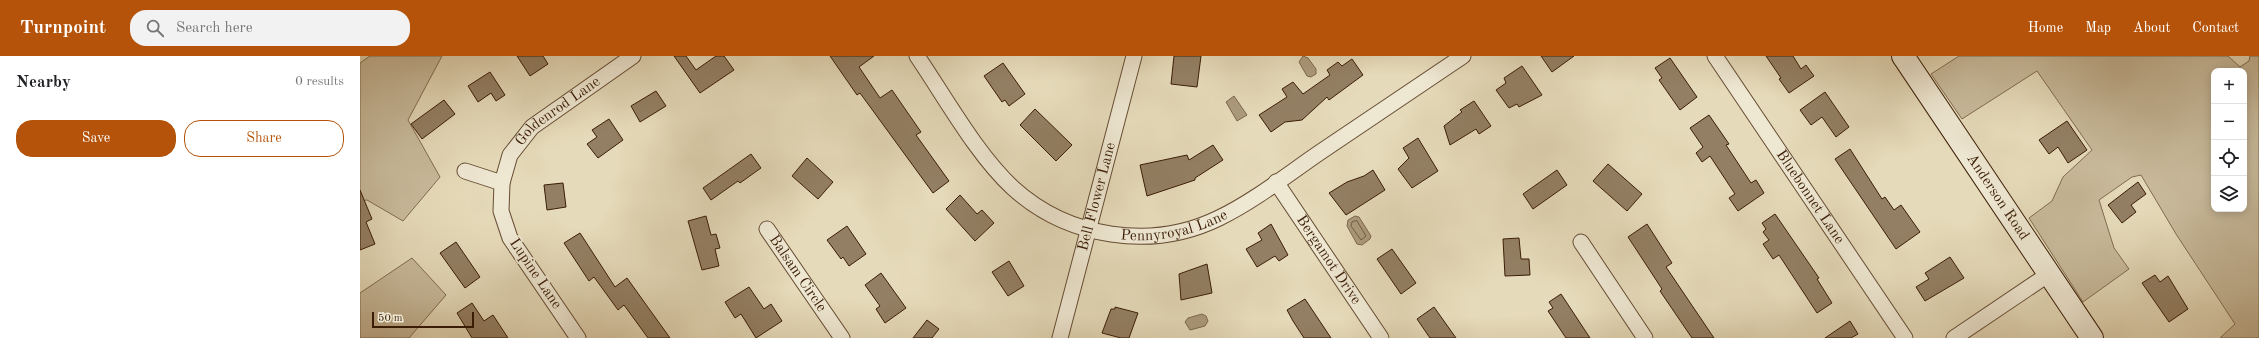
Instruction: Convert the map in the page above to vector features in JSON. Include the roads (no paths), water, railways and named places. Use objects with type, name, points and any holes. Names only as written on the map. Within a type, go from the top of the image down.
[{"type":"street","name":"Goldenrod Lane","points":[[502,183],[510,155],[532,127],[633,56]]},
{"type":"street","name":"Pennyroyal Lane","points":[[917,56],[982,152],[1012,187],[1041,209],[1089,230],[1122,236],[1151,236],[1186,230],[1219,218],[1276,182],[1463,56]]},
{"type":"street","name":"Bell Flower Lane","points":[[1060,338],[1134,56]]},
{"type":"street","name":"Bluebonnet Lane","points":[[1715,56],[1904,338]]},
{"type":"street","name":"Anderson Road","points":[[1903,56],[2092,338]]},
{"type":"street","points":[[465,171],[502,183]]},
{"type":"street","name":"Bergamot Drive","points":[[1276,182],[1381,338]]},
{"type":"street","name":"Lupine Lane","points":[[502,183],[501,211],[510,238],[578,338]]},
{"type":"street","name":"Balsam Circle","points":[[767,229],[842,338]]},
{"type":"street","points":[[1581,242],[1644,338]]},
{"type":"street","points":[[1954,338],[2049,274]]},
{"type":"water","points":[[1303,56],[1308,58],[1316,69],[1316,74],[1311,77],[1307,76],[1299,62]]},
{"type":"water","points":[[1234,96],[1247,115],[1237,121],[1226,102]]},
{"type":"water","points":[[1355,216],[1359,217],[1371,236],[1370,239],[1362,245],[1357,244],[1347,226],[1348,220]]},
{"type":"water","points":[[1202,314],[1206,316],[1208,321],[1205,326],[1190,330],[1185,322],[1188,318]]}]
